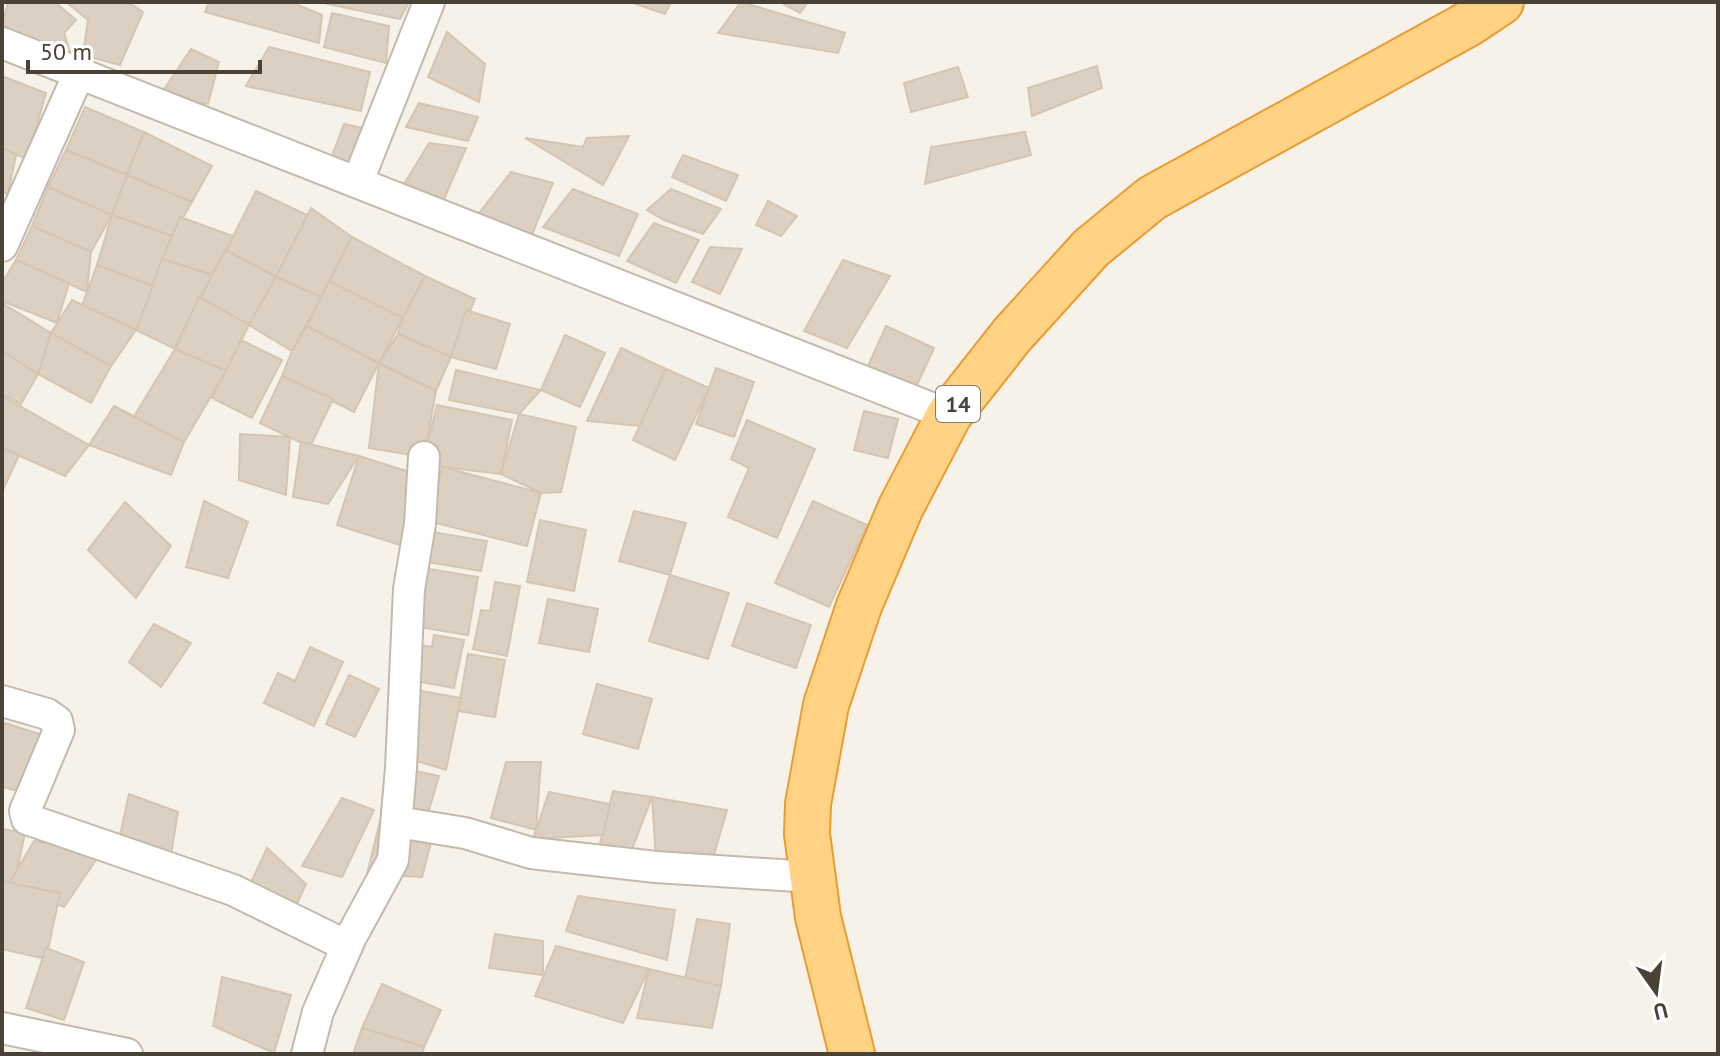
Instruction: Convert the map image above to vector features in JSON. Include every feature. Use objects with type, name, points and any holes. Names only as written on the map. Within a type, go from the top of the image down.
[{"type":"highway","name":"14","points":[[852,1054],[818,917],[807,834],[808,804],[826,705],[859,606],[901,507],[949,415],[1012,335],[1091,248],[1152,198],[1480,9]]},
{"type":"street","points":[[358,181],[429,2]]},
{"type":"street","points":[[2,43],[80,71],[949,415]]},
{"type":"street","points":[[2,246],[80,71]]},
{"type":"street","points":[[307,1054],[318,1012],[347,946],[393,860],[409,589],[420,524],[424,457]]},
{"type":"street","points":[[2,701],[47,714],[57,721],[59,730],[25,811],[27,819],[233,890],[347,946]]},
{"type":"street","points":[[397,822],[465,833],[531,853],[656,867],[812,877]]},
{"type":"street","points":[[2,1028],[127,1054]]},
{"type":"building","points":[[8,2],[55,2],[76,20],[64,33],[73,61],[2,26]]},
{"type":"building","points":[[66,2],[128,2],[143,12],[120,65],[83,55],[88,20]]},
{"type":"building","points":[[209,2],[291,2],[322,15],[319,43],[205,12]]},
{"type":"building","points":[[409,2],[400,19],[327,4]]},
{"type":"building","points":[[630,2],[671,2],[665,14]]},
{"type":"building","points":[[741,2],[845,33],[838,53],[718,33]]},
{"type":"building","points":[[780,2],[808,2],[800,13]]},
{"type":"building","points":[[332,13],[389,26],[386,63],[324,47]]},
{"type":"building","points":[[447,32],[485,64],[479,102],[428,77]]},
{"type":"building","points":[[269,47],[370,72],[361,111],[246,86]]},
{"type":"building","points":[[191,49],[219,62],[208,104],[159,97]]},
{"type":"building","points":[[1097,66],[1102,88],[1032,116],[1028,88]]},
{"type":"building","points":[[958,67],[968,97],[911,112],[904,83]]},
{"type":"building","points":[[2,76],[46,93],[27,159],[2,149]]},
{"type":"building","points":[[419,103],[478,117],[468,141],[406,127]]},
{"type":"building","points":[[85,107],[144,132],[127,175],[66,150]]},
{"type":"building","points":[[344,124],[367,129],[354,180],[329,164]]},
{"type":"building","points":[[144,132],[212,166],[192,202],[127,175]]},
{"type":"building","points":[[1025,132],[1031,155],[925,184],[931,147]]},
{"type":"building","points":[[629,136],[603,185],[525,138],[583,147],[587,138]]},
{"type":"building","points":[[429,143],[466,148],[444,199],[401,189]]},
{"type":"building","points":[[2,147],[16,155],[8,194],[2,192]]},
{"type":"building","points":[[66,150],[127,175],[112,215],[48,187]]},
{"type":"building","points":[[683,155],[738,175],[726,201],[672,177]]},
{"type":"building","points":[[511,172],[553,183],[531,237],[476,217]]},
{"type":"building","points":[[127,175],[192,202],[172,236],[112,215]]},
{"type":"building","points":[[48,187],[112,215],[91,252],[32,226]]},
{"type":"building","points":[[573,189],[638,214],[619,256],[543,227]]},
{"type":"building","points":[[671,189],[721,209],[703,234],[664,220],[647,210]]},
{"type":"building","points":[[256,191],[309,216],[276,277],[226,250]]},
{"type":"building","points":[[768,201],[797,216],[781,236],[756,225]]},
{"type":"building","points":[[311,208],[352,237],[321,297],[276,277]]},
{"type":"building","points":[[112,215],[172,236],[153,286],[97,265]]},
{"type":"building","points":[[180,217],[233,236],[212,275],[162,259]]},
{"type":"building","points":[[654,223],[699,240],[676,283],[627,261]]},
{"type":"building","points":[[32,226],[91,252],[87,292],[16,260]]},
{"type":"building","points":[[352,237],[425,276],[403,318],[329,281]]},
{"type":"building","points":[[710,247],[742,249],[720,294],[692,282]]},
{"type":"building","points":[[226,250],[276,277],[249,325],[199,297]]},
{"type":"building","points":[[162,259],[212,275],[175,349],[136,330]]},
{"type":"building","points":[[16,260],[69,283],[57,323],[2,301],[2,283]]},
{"type":"building","points":[[843,260],[890,276],[847,348],[804,331]]},
{"type":"building","points":[[97,265],[153,286],[136,330],[78,317]]},
{"type":"building","points":[[425,276],[475,299],[451,357],[398,334]]},
{"type":"building","points":[[276,277],[321,297],[292,351],[249,325]]},
{"type":"building","points":[[329,281],[403,318],[379,363],[307,326]]},
{"type":"building","points":[[199,297],[249,325],[226,371],[175,349]]},
{"type":"building","points":[[72,300],[136,330],[111,366],[51,333]]},
{"type":"building","points":[[2,303],[51,333],[38,374],[2,351]]},
{"type":"building","points":[[466,310],[510,324],[496,369],[451,357]]},
{"type":"building","points":[[307,326],[379,363],[354,412],[282,376]]},
{"type":"building","points":[[886,326],[934,348],[906,409],[858,388]]},
{"type":"building","points":[[51,333],[111,366],[91,403],[38,374]]},
{"type":"building","points":[[398,334],[451,357],[436,391],[379,363]]},
{"type":"building","points":[[565,335],[605,353],[580,407],[541,390]]},
{"type":"building","points":[[241,340],[282,360],[252,418],[212,398]]},
{"type":"building","points":[[621,348],[666,369],[640,426],[587,421]]},
{"type":"building","points":[[175,349],[226,371],[184,442],[133,418]]},
{"type":"building","points":[[2,351],[38,374],[21,404],[2,394]]},
{"type":"building","points":[[379,363],[436,391],[424,457],[369,448]]},
{"type":"building","points":[[716,368],[754,382],[734,437],[696,424]]},
{"type":"building","points":[[666,369],[709,388],[675,460],[633,440]]},
{"type":"building","points":[[456,370],[541,390],[519,414],[449,400]]},
{"type":"building","points":[[282,376],[333,399],[310,447],[260,423]]},
{"type":"building","points":[[2,396],[89,445],[65,476],[2,448]]},
{"type":"building","points":[[437,405],[512,420],[501,474],[442,467],[424,457]]},
{"type":"building","points":[[114,406],[184,442],[171,475],[89,445]]},
{"type":"building","points":[[864,411],[898,419],[888,458],[854,450]]},
{"type":"building","points":[[519,414],[576,427],[561,492],[541,493],[501,474]]},
{"type":"building","points":[[747,420],[815,449],[777,538],[728,517],[749,468],[731,459]]},
{"type":"building","points":[[240,434],[290,437],[286,495],[239,480]]},
{"type":"building","points":[[301,442],[359,456],[328,504],[293,497]]},
{"type":"building","points":[[2,448],[19,455],[2,492]]},
{"type":"building","points":[[359,456],[422,476],[400,545],[337,525]]},
{"type":"building","points":[[442,467],[541,493],[527,546],[428,521]]},
{"type":"building","points":[[204,501],[248,522],[228,578],[186,567]]},
{"type":"building","points":[[813,501],[867,525],[829,607],[775,583]]},
{"type":"building","points":[[125,502],[171,546],[136,598],[88,550]]},
{"type":"building","points":[[634,511],[686,523],[670,575],[619,561]]},
{"type":"building","points":[[540,520],[586,530],[574,591],[527,582]]},
{"type":"building","points":[[426,531],[487,541],[481,571],[421,561]]},
{"type":"building","points":[[423,568],[478,577],[468,635],[413,626]]},
{"type":"building","points":[[670,575],[729,593],[708,659],[649,641]]},
{"type":"building","points":[[495,582],[520,586],[507,656],[473,649],[481,610],[490,611]]},
{"type":"building","points":[[548,599],[598,609],[589,652],[539,643]]},
{"type":"building","points":[[747,603],[811,625],[796,668],[732,646]]},
{"type":"building","points":[[154,624],[191,643],[161,687],[129,662]]},
{"type":"building","points":[[434,635],[464,640],[454,688],[410,680],[416,644],[432,647]]},
{"type":"building","points":[[310,647],[343,662],[314,726],[264,703],[278,673],[295,681]]},
{"type":"building","points":[[468,654],[505,660],[495,717],[458,711]]},
{"type":"building","points":[[349,675],[379,689],[355,737],[326,724]]},
{"type":"building","points":[[597,684],[652,699],[638,749],[583,734]]},
{"type":"building","points":[[406,688],[461,698],[446,770],[390,753]]},
{"type":"building","points":[[5,723],[55,739],[32,794],[2,787],[2,730]]},
{"type":"building","points":[[506,762],[541,762],[536,830],[491,818]]},
{"type":"building","points":[[388,765],[439,776],[424,827],[381,813]]},
{"type":"building","points":[[613,791],[652,797],[628,860],[597,856]]},
{"type":"building","points":[[549,792],[610,804],[603,835],[533,839]]},
{"type":"building","points":[[129,794],[178,812],[170,861],[117,849]]},
{"type":"building","points":[[652,797],[727,810],[710,868],[656,859]]},
{"type":"building","points":[[342,798],[374,810],[342,877],[302,866]]},
{"type":"building","points":[[380,821],[433,835],[422,877],[367,874]]},
{"type":"building","points":[[2,829],[25,833],[11,899],[2,897]]},
{"type":"building","points":[[34,841],[102,851],[64,907],[9,883]]},
{"type":"building","points":[[267,848],[306,884],[296,906],[245,895]]},
{"type":"building","points":[[2,881],[60,893],[46,959],[2,949]]},
{"type":"building","points":[[578,896],[675,910],[667,960],[566,931]]},
{"type":"building","points":[[697,919],[730,924],[721,986],[685,980]]},
{"type":"building","points":[[495,934],[543,941],[543,975],[489,968]]},
{"type":"building","points":[[556,946],[649,969],[623,1023],[535,996]]},
{"type":"building","points":[[46,948],[84,962],[64,1020],[26,1008]]},
{"type":"building","points":[[649,969],[721,986],[712,1028],[637,1018]]},
{"type":"building","points":[[222,977],[291,995],[274,1053],[213,1026]]},
{"type":"building","points":[[382,984],[441,1010],[424,1047],[362,1028]]},
{"type":"building","points":[[362,1028],[424,1047],[422,1054],[353,1054]]}]
